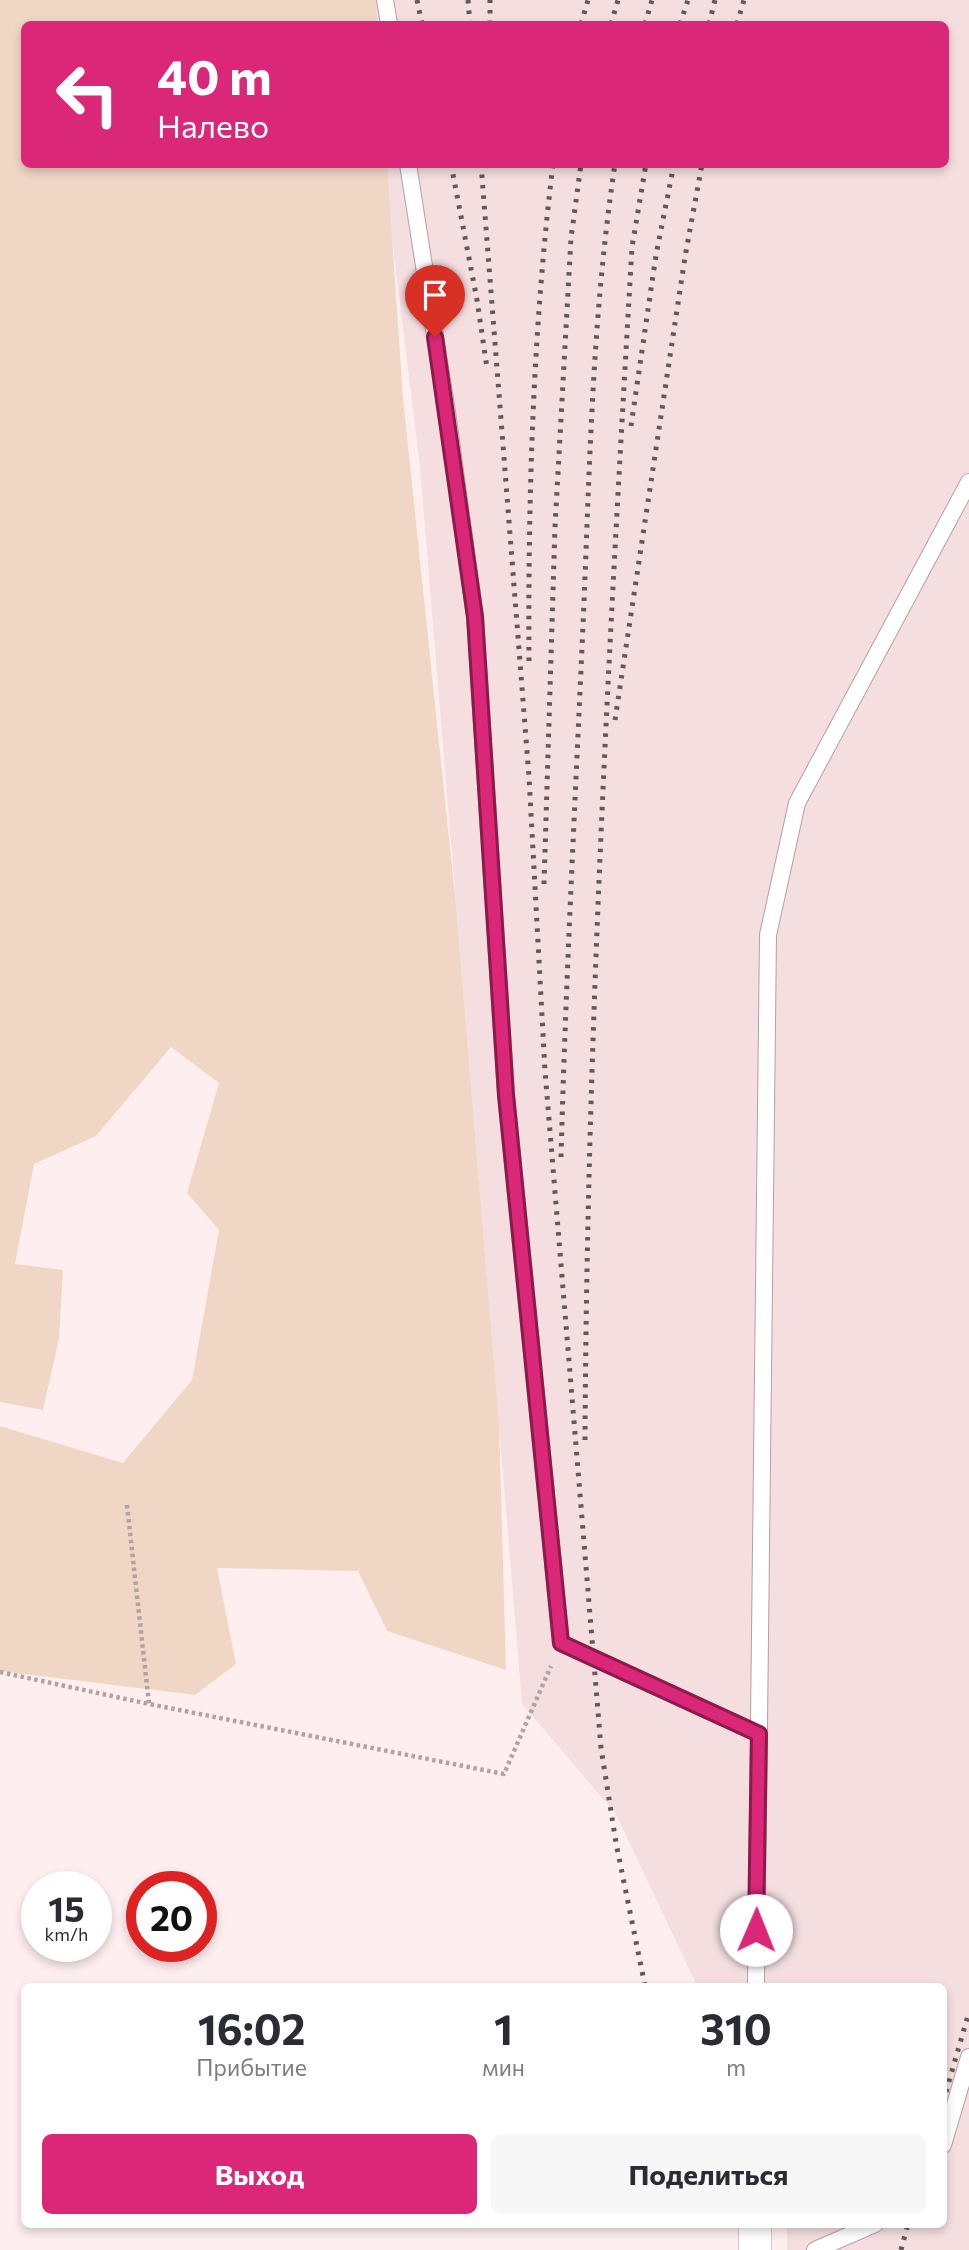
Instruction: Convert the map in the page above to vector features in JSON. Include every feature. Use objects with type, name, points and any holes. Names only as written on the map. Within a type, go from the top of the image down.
[{"type":"street","points":[[755,2228],[755,2250]]},
{"type":"lane","points":[[385,0],[388,21]]},
{"type":"lane","points":[[409,168],[447,412],[475,617],[506,1095],[561,1643],[759,1734]]},
{"type":"lane","points":[[756,1983],[768,935],[797,803],[969,482]]},
{"type":"lane","points":[[947,2131],[969,2057]]},
{"type":"lane","points":[[815,2250],[865,2228]]},
{"type":"path","points":[[127,1505],[149,1704]]},
{"type":"path","points":[[0,1671],[149,1704],[504,1774],[561,1643]]},
{"type":"shaded area","points":[[0,0],[376,0],[377,21],[21,21],[21,168],[387,168],[403,398],[456,905],[499,1423],[506,1670],[387,1631],[358,1571],[217,1568],[236,1664],[195,1695],[0,1671],[0,1426],[123,1463],[192,1380],[219,1230],[187,1193],[219,1083],[171,1047],[96,1136],[34,1164],[15,1264],[63,1270],[59,1339],[43,1410],[0,1402]]},
{"type":"shaded area","points":[[362,0],[969,0],[969,2250],[787,2250],[787,2228],[947,2228],[947,1983],[696,1983],[616,1814],[522,1704],[420,467],[383,168],[949,168],[949,21],[365,21]]},
{"type":"railway","points":[[417,0],[421,21]]},
{"type":"railway","points":[[468,0],[470,21]]},
{"type":"railway","points":[[490,0],[490,21]]},
{"type":"railway","points":[[582,21],[588,0]]},
{"type":"railway","points":[[612,21],[618,0]]},
{"type":"railway","points":[[646,21],[652,0]]},
{"type":"railway","points":[[681,21],[688,0]]},
{"type":"railway","points":[[710,21],[715,0]]},
{"type":"railway","points":[[738,21],[744,0]]},
{"type":"railway","points":[[452,168],[487,368]]},
{"type":"railway","points":[[481,168],[529,777],[545,1071],[601,1748],[616,1843],[644,1983]]},
{"type":"railway","points":[[529,661],[533,412],[553,168]]},
{"type":"railway","points":[[544,884],[555,527],[571,238],[580,168]]},
{"type":"railway","points":[[561,1157],[594,383],[602,273],[614,168]]},
{"type":"railway","points":[[585,1440],[590,1142],[608,694],[632,247],[645,168]]},
{"type":"railway","points":[[631,426],[656,255],[673,168]]},
{"type":"railway","points":[[615,720],[685,257],[701,168]]},
{"type":"railway","points":[[947,2088],[969,2012]]},
{"type":"railway","points":[[901,2250],[907,2228]]},
{"type":"route","points":[[435,337],[475,617],[506,1095],[561,1643],[759,1734],[756,1930]]}]
